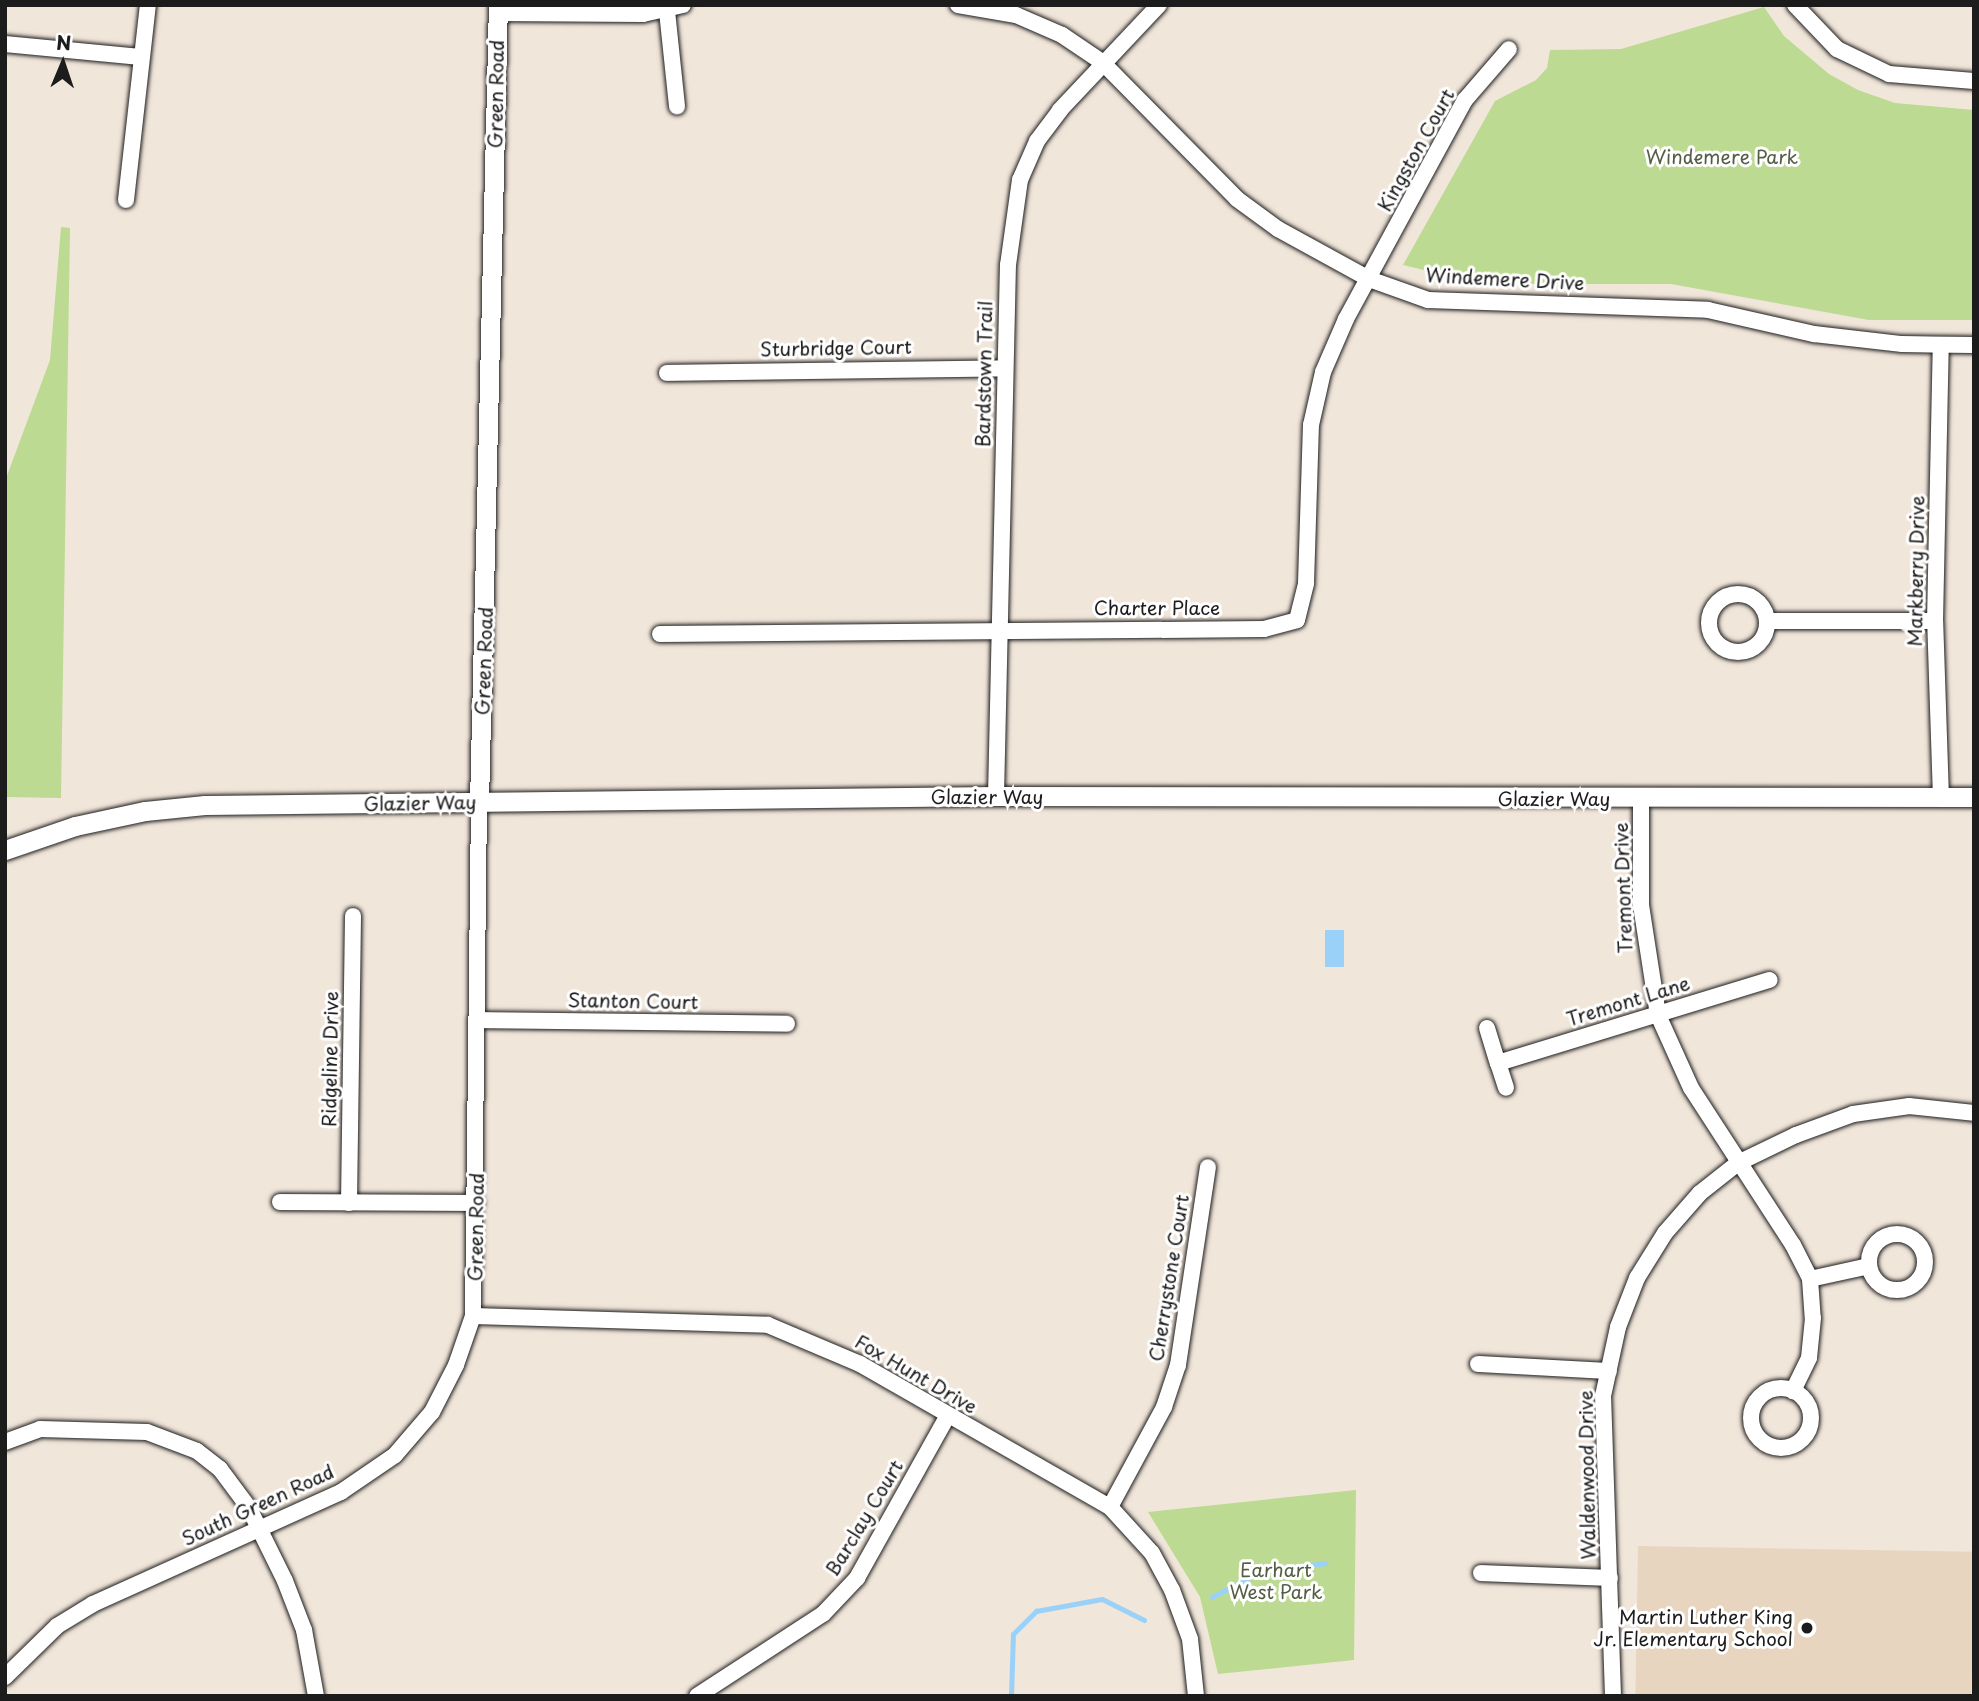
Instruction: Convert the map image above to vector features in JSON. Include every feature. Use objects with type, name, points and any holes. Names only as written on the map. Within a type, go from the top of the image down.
[{"type":"street","points":[[126,200],[140,57],[148,5]]},
{"type":"street","points":[[498,9],[667,11],[683,5]]},
{"type":"street","name":"Windemere Drive","points":[[958,5],[1016,15],[1062,35],[1102,62],[1237,199],[1278,229],[1370,279],[1428,300],[1708,310],[1814,334],[1941,345],[1974,345]]},
{"type":"street","name":"Bardstown Trail","points":[[996,796],[1008,265],[1020,180],[1037,141],[1102,62],[1160,5]]},
{"type":"street","points":[[1795,5],[1837,48],[1889,74],[1974,81]]},
{"type":"street","name":"Green Road","points":[[473,1316],[479,1020],[479,803],[498,9]]},
{"type":"street","points":[[667,11],[677,106]]},
{"type":"street","points":[[5,44],[140,57]]},
{"type":"street","name":"Kingston Court","points":[[1370,279],[1465,100],[1509,49]]},
{"type":"street","name":"Charter Place","points":[[660,635],[999,628],[1264,629],[1297,620],[1306,583],[1311,425],[1323,372],[1370,279]]},
{"type":"street","name":"Markberry Drive","points":[[1941,345],[1936,621],[1941,798]]},
{"type":"street","name":"Sturbridge Court","points":[[667,373],[1005,368]]},
{"type":"street","points":[[1768,621],[1936,621]]},
{"type":"street","name":"Glazier Way","points":[[5,850],[75,826],[145,811],[205,805],[996,796],[1641,800],[1974,797]]},
{"type":"street","name":"Tremont Drive","points":[[1641,800],[1641,905],[1658,1015],[1691,1088],[1793,1245],[1810,1279]]},
{"type":"street","name":"Ridgeline Drive","points":[[349,1203],[353,916]]},
{"type":"street","name":"Tremont Lane","points":[[1498,1063],[1770,980]]},
{"type":"street","name":"Stanton Court","points":[[479,1020],[787,1024]]},
{"type":"street","points":[[1487,1028],[1506,1088]]},
{"type":"street","name":"Waldenwood Drive","points":[[1613,1696],[1603,1396],[1618,1327],[1637,1278],[1665,1233],[1700,1193],[1738,1163],[1853,1114],[1909,1105],[1974,1113]]},
{"type":"street","name":"Cherrystone Court","points":[[1110,1507],[1164,1407],[1178,1365],[1208,1167]]},
{"type":"street","points":[[280,1202],[476,1203]]},
{"type":"street","points":[[1793,1391],[1809,1358],[1813,1318],[1810,1279],[1869,1266]]},
{"type":"street","name":"Fox Hunt Drive","points":[[473,1316],[768,1325],[860,1364],[947,1417],[1110,1507],[1152,1553],[1172,1590],[1190,1639],[1196,1696]]},
{"type":"street","name":"South Green Road","points":[[5,1677],[57,1626],[93,1604],[341,1492],[395,1455],[432,1412],[456,1365],[473,1316]]},
{"type":"street","name":"Waldenwood Drive","points":[[1478,1364],[1609,1371]]},
{"type":"street","name":"Barclay Court","points":[[697,1696],[823,1614],[857,1578],[947,1417]]},
{"type":"street","points":[[5,1442],[40,1429],[147,1432],[197,1451],[220,1469],[260,1529],[304,1630],[316,1696]]},
{"type":"street","name":"Waldenwood Drive","points":[[1481,1573],[1609,1578]]},
{"type":"shaded area","name":"Martin Luther King Jr. Elementary School","points":[[1638,1546],[1974,1552],[1971,1696],[1635,1696]]},
{"type":"green space","name":"Windemere Park","points":[[1764,7],[1784,36],[1829,74],[1858,90],[1895,103],[1974,110],[1974,320],[1869,320],[1671,284],[1520,284],[1449,276],[1403,265],[1495,101],[1536,80],[1547,68],[1550,50],[1621,49]]},
{"type":"green space","points":[[61,227],[70,228],[61,798],[5,797],[5,481],[50,360]]},
{"type":"green space","name":"Earhart West Park","points":[[1356,1490],[1354,1660],[1218,1674],[1200,1597],[1148,1512]]},
{"type":"water","points":[[1325,930],[1344,930],[1344,967],[1325,967]]},
{"type":"waterway","points":[[1212,1597],[1261,1571],[1326,1563]]},
{"type":"waterway","points":[[1011,1696],[1013,1634],[1036,1611],[1102,1599],[1144,1620]]},
{"type":"place","name":"Martin Luther King Jr. Elementary School","points":[[1807,1628]]}]
